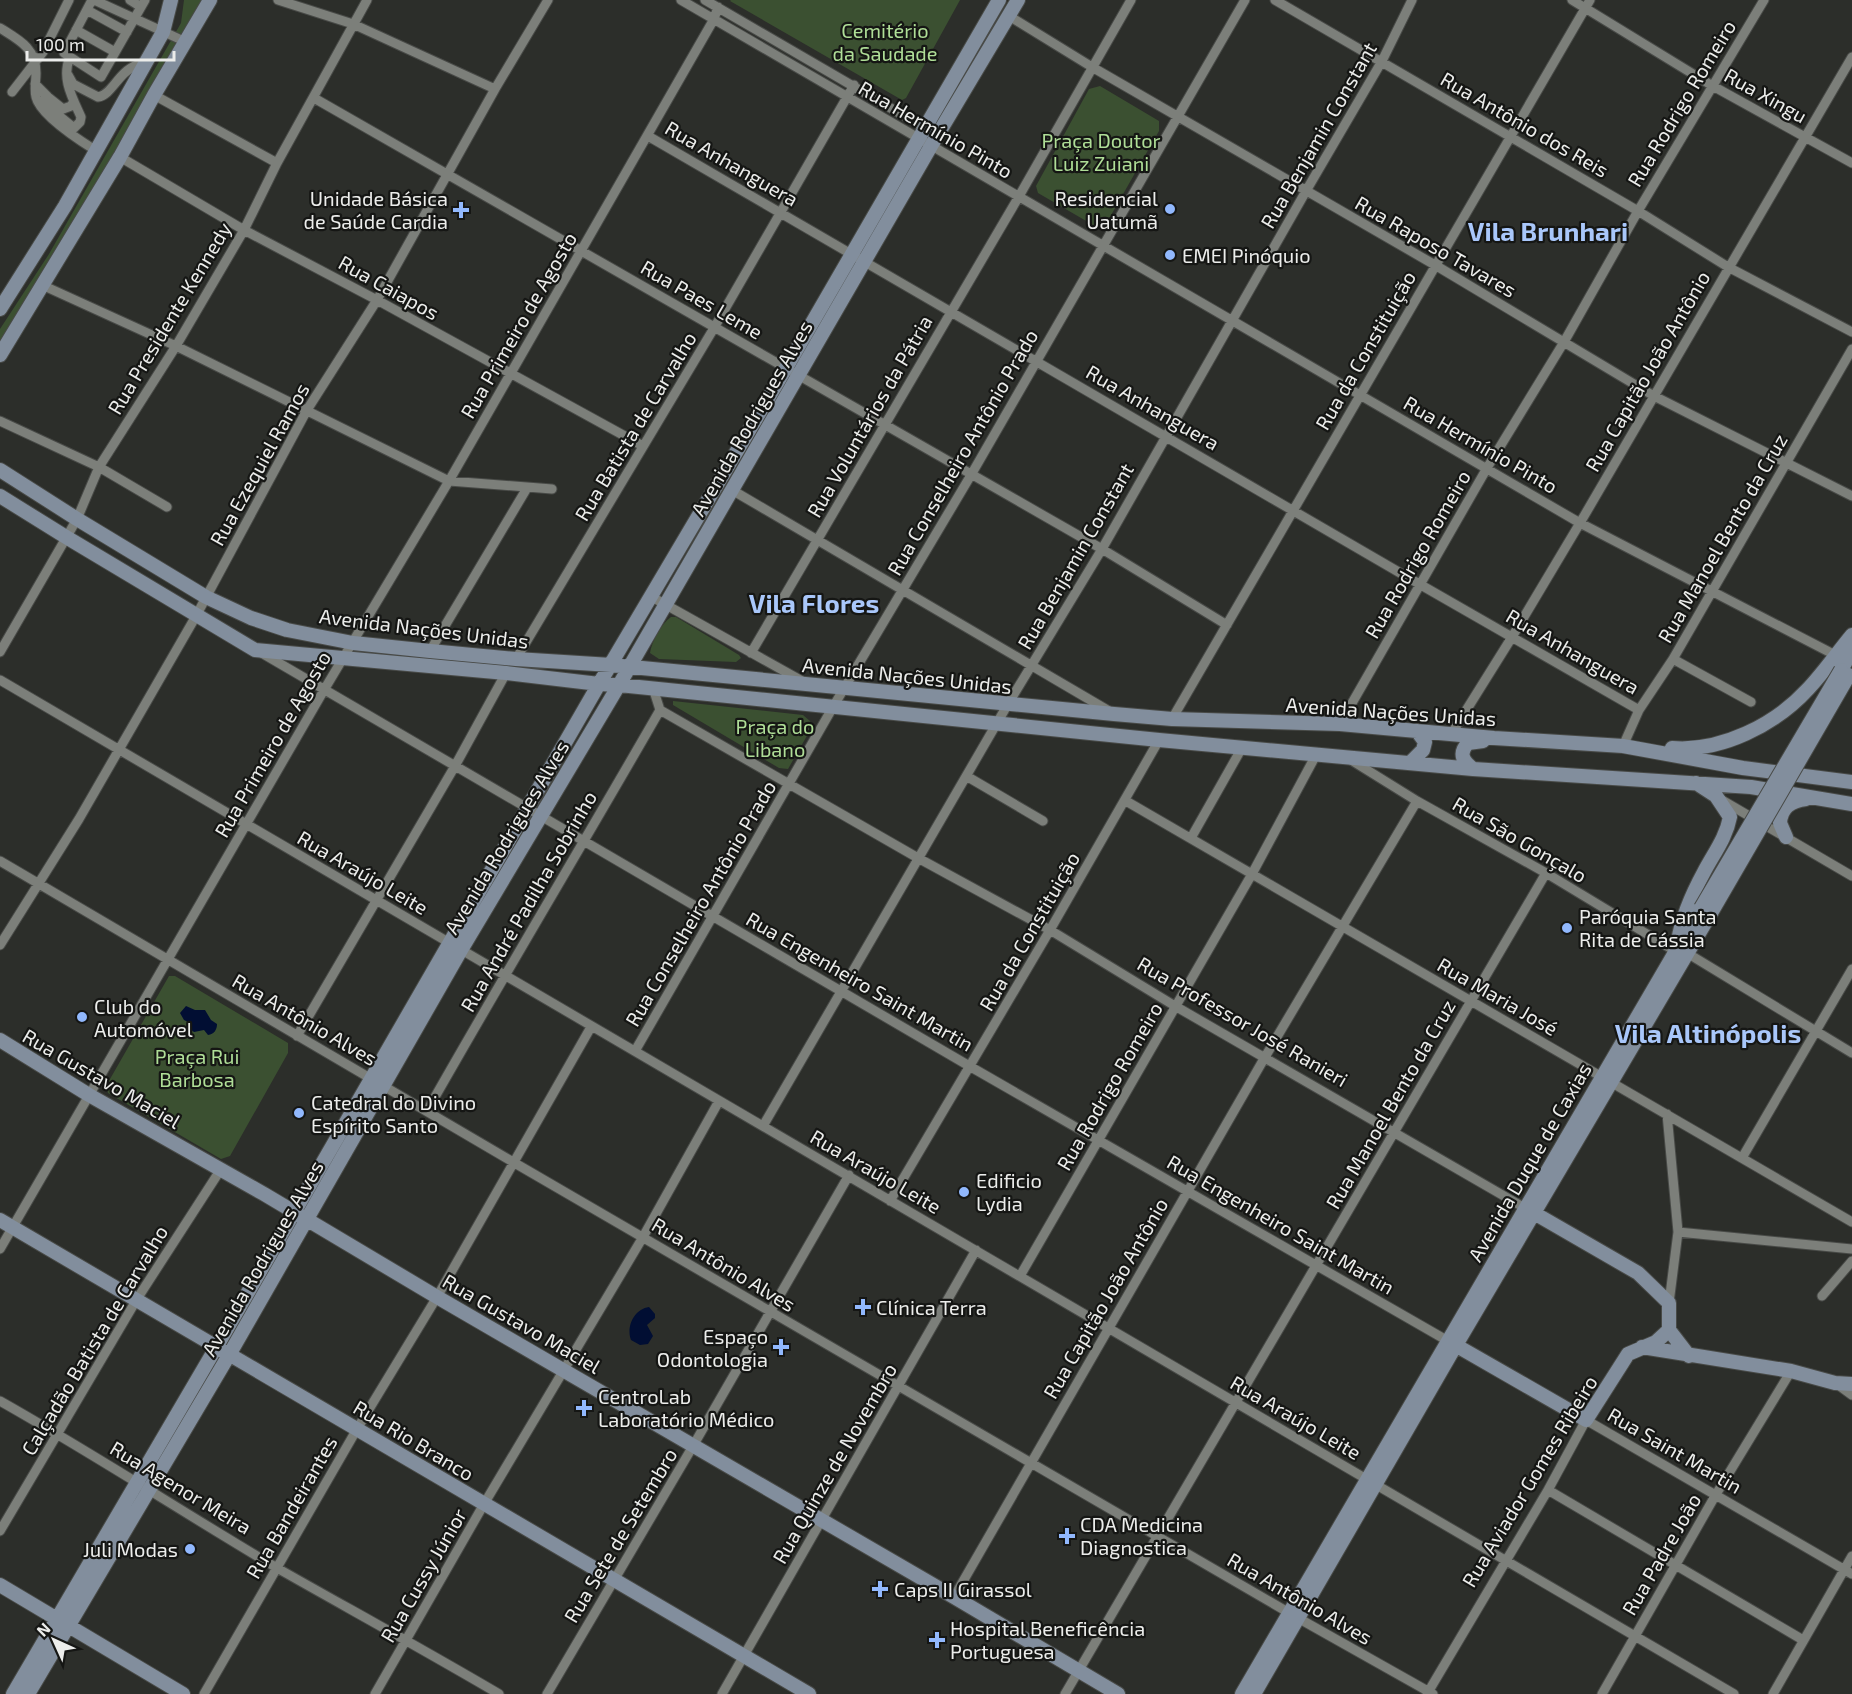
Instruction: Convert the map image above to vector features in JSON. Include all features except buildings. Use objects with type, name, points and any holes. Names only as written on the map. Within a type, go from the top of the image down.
[{"type":"main road","points":[[0,309],[65,206],[163,32],[171,0]]},
{"type":"main road","points":[[0,355],[120,157],[210,0]]},
{"type":"main road","name":"Avenida Rodrigues Alves","points":[[13,1694],[61,1622],[143,1486],[229,1354],[301,1216],[455,947],[535,812],[619,685],[664,604],[865,262],[999,0]]},
{"type":"main road","name":"Avenida Rodrigues Alves","points":[[535,812],[599,684],[852,254],[1018,0]]},
{"type":"main road","name":"Avenida Nações Unidas","points":[[0,470],[206,597],[251,618],[287,630],[353,643],[516,659],[611,665],[1172,719],[1340,724],[1494,738],[1623,746],[1743,768],[1852,782]]},
{"type":"main road","name":"Avenida Nações Unidas","points":[[0,496],[255,650],[506,673],[1316,755],[1473,769],[1751,787],[1852,804]]},
{"type":"main road","points":[[1654,752],[1712,745],[1739,736],[1763,724],[1846,664],[1852,635]]},
{"type":"main road","name":"Avenida Duque de Caxias","points":[[1242,1694],[1293,1616],[1680,950],[1706,911],[1846,664]]},
{"type":"main road","points":[[1410,763],[1423,750],[1425,742],[1417,730]]},
{"type":"main road","points":[[1473,769],[1462,756],[1463,749],[1468,743],[1494,738]]},
{"type":"main road","points":[[1680,950],[1681,922],[1704,872],[1727,833],[1730,817],[1716,796],[1694,782]]},
{"type":"main road","points":[[1786,837],[1780,824],[1785,809],[1794,801],[1811,798]]},
{"type":"main road","name":"Rua Gustavo Maciel","points":[[0,1040],[89,1095],[221,1169],[1118,1694]]},
{"type":"main road","name":"Rua Professor José Ranieri","points":[[1530,1211],[1638,1273],[1669,1303]]},
{"type":"main road","name":"Avenida Rodrigues Alves","points":[[143,1486],[217,1346],[301,1216]]},
{"type":"main road","name":"Rua Rio Branco","points":[[6,1224],[809,1694]]},
{"type":"main road","points":[[1669,1303],[1669,1330],[1689,1356]]},
{"type":"main road","name":"Rua Aviador Gomes Ribeiro","points":[[1586,1420],[1628,1354],[1656,1342],[1669,1330]]},
{"type":"main road","name":"Rua Saint Martin","points":[[1452,1343],[1586,1420]]},
{"type":"main road","points":[[1642,1347],[1791,1371],[1835,1383],[1852,1384]]},
{"type":"main road","points":[[0,1585],[183,1694]]},
{"type":"main road","name":"Avenida Duque de Caxias","points":[[1254,1694],[1293,1616]]},
{"type":"main road","name":"Avenida Rodrigues Alves","points":[[28,1694],[61,1622]]},
{"type":"street","points":[[69,0],[43,52],[15,89],[24,84],[48,97],[63,109],[71,106],[74,101]]},
{"type":"street","points":[[130,0],[143,3],[134,19],[127,32],[101,77],[64,53],[93,0],[134,19],[186,42]]},
{"type":"street","points":[[278,0],[353,24],[495,89]]},
{"type":"street","name":"Rua Presidente Kennedy","points":[[0,652],[77,519],[99,467],[176,346],[244,230],[277,163],[367,0]]},
{"type":"street","name":"Rua Ezequiel Ramos","points":[[0,945],[40,883],[119,750],[196,616],[306,410],[377,300],[495,89],[548,0]]},
{"type":"street","name":"Rua Hermínio Pinto","points":[[681,0],[848,97],[928,137]]},
{"type":"street","name":"Rua Hermínio Pinto","points":[[705,0],[854,85],[1018,198]]},
{"type":"street","points":[[1131,0],[1018,198],[1104,245],[1245,0]]},
{"type":"street","name":"Rua Antônio dos Reis","points":[[1275,0],[1638,211],[1728,267],[1852,332]]},
{"type":"street","name":"Rua Benjamin Constant","points":[[763,1126],[918,858],[968,777],[1008,704],[1102,549],[1382,61],[1412,0]]},
{"type":"street","name":"Rua Xingu","points":[[1572,0],[1587,4],[1711,85],[1852,163]]},
{"type":"street","name":"Rua Rodrigo Romeiro","points":[[1340,724],[1487,468],[1564,342],[1711,85],[1764,0]]},
{"type":"street","name":"Rua da Constituição","points":[[1172,719],[1587,4]]},
{"type":"street","name":"Rua Primeiro de Agosto","points":[[0,1249],[6,1224],[89,1095],[324,690],[449,482],[648,136],[714,19],[718,7]]},
{"type":"street","points":[[87,10],[127,32]]},
{"type":"street","name":"Rua Raposo Tavares","points":[[1009,16],[1092,68],[1435,265],[1654,396],[1852,496]]},
{"type":"street","points":[[0,28],[35,51],[43,52]]},
{"type":"street","points":[[76,30],[115,52]]},
{"type":"street","points":[[26,44],[35,62],[36,91],[51,117],[95,150]]},
{"type":"street","points":[[70,57],[66,70],[66,82],[81,117],[80,122],[74,128]]},
{"type":"street","name":"Rua Capitão João Antônio","points":[[1452,734],[1580,523],[1852,57]]},
{"type":"street","points":[[66,70],[73,84],[98,97],[107,93],[116,79],[132,66],[137,65],[142,68]]},
{"type":"street","name":"Rua Batista de Carvalho","points":[[516,659],[714,328],[854,85]]},
{"type":"street","points":[[36,91],[52,109],[80,133],[81,141]]},
{"type":"street","points":[[154,95],[277,163]]},
{"type":"street","name":"Rua Paes Leme","points":[[314,98],[1102,549],[1227,625]]},
{"type":"street","name":"Rua Anhanguera","points":[[648,136],[1639,710]]},
{"type":"street","name":"Rua Caiapos","points":[[120,157],[244,230],[377,300],[643,447]]},
{"type":"street","name":"Rua Voluntários da Pátria","points":[[752,653],[1018,198]]},
{"type":"street","name":"Rua Hermínio Pinto","points":[[1104,245],[1580,523],[1846,664]]},
{"type":"street","name":"Rua Conselheiro Antônio Prado","points":[[635,1051],[833,707],[1104,245]]},
{"type":"street","points":[[42,285],[176,346],[449,482],[552,489]]},
{"type":"street","name":"Rua Manoel Bento da Cruz","points":[[1623,746],[1639,710],[1672,659],[1852,349]]},
{"type":"street","points":[[0,421],[99,467],[167,507]]},
{"type":"street","points":[[430,651],[527,488]]},
{"type":"street","points":[[732,490],[1114,714]]},
{"type":"street","points":[[652,597],[810,685]]},
{"type":"street","name":"Rua Engenheiro Saint Martin","points":[[255,650],[1452,1343]]},
{"type":"street","points":[[1672,659],[1751,702]]},
{"type":"street","points":[[297,1036],[456,766],[506,673]]},
{"type":"street","name":"Rua Araújo Leite","points":[[0,680],[1734,1694]]},
{"type":"street","points":[[653,688],[660,710],[789,784]]},
{"type":"street","name":"Rua André Padilha Sobrinho","points":[[427,1111],[660,710]]},
{"type":"street","name":"Rua da Constituição","points":[[890,1201],[1126,801],[1159,740]]},
{"type":"street","points":[[1191,838],[1243,746]]},
{"type":"street","name":"Rua Rodrigo Romeiro","points":[[1020,1276],[1252,874],[1316,755]]},
{"type":"street","name":"Rua São Gonçalo","points":[[1347,757],[1417,801],[1680,950],[1852,1053]]},
{"type":"street","points":[[968,777],[1043,821]]},
{"type":"street","name":"Rua Professor José Ranieri","points":[[789,784],[1050,930],[1175,1006],[1530,1211]]},
{"type":"street","points":[[1716,796],[1852,876]]},
{"type":"street","name":"Rua Maria José","points":[[1126,801],[1852,1222]]},
{"type":"street","name":"Rua Capitão João Antônio","points":[[954,1597],[1265,1057],[1417,801]]},
{"type":"street","name":"Rua Antônio Alves","points":[[0,861],[898,1387],[1430,1693]]},
{"type":"street","name":"Rua Manoel Bento da Cruz","points":[[1065,1694],[1546,873]]},
{"type":"street","points":[[1742,1158],[1852,969]]},
{"type":"street","name":"Rua Bandeirantes","points":[[204,1694],[357,1429],[437,1297],[591,1027]]},
{"type":"street","name":"Rua Cussy Júnior","points":[[375,1694],[484,1504],[643,1237],[719,1101]]},
{"type":"street","points":[[1666,1114],[1678,1232],[1669,1303]]},
{"type":"street","name":"Calçadão Batista de Carvalho","points":[[0,1531],[137,1299],[221,1169]]},
{"type":"street","name":"Rua Sete de Setembro","points":[[547,1694],[849,1175]]},
{"type":"street","points":[[1678,1232],[1852,1250]]},
{"type":"street","name":"Rua Quinze de Novembro","points":[[722,1694],[976,1250]]},
{"type":"street","points":[[1822,1296],[1852,1261]]},
{"type":"street","name":"Rua Padre João","points":[[1602,1694],[1715,1496],[1791,1371]]},
{"type":"street","points":[[1835,1383],[1852,1395]]},
{"type":"street","name":"Rua Agenor Meira","points":[[0,1401],[58,1433],[277,1568],[499,1694]]},
{"type":"street","name":"Rua Aviador Gomes Ribeiro","points":[[1430,1693],[1586,1420]]},
{"type":"street","name":"Rua Saint Martin","points":[[1586,1420],[1848,1571]]},
{"type":"street","points":[[1548,1490],[1803,1640]]},
{"type":"street","points":[[1773,1694],[1803,1640],[1848,1571],[1852,1556]]},
{"type":"green space","points":[[184,0],[203,0],[72,226],[0,341],[0,329],[49,254],[181,23]]},
{"type":"green space","name":"Cemitério da Saudade","points":[[731,0],[960,0],[906,98],[902,100]]},
{"type":"green space","name":"Praça Doutor Luiz Zuiani","points":[[1100,86],[1159,121],[1159,131],[1106,224],[1100,229],[1038,193],[1036,186],[1089,89]]},
{"type":"green space","points":[[671,617],[676,617],[741,658],[736,662],[659,659],[650,653],[651,648],[660,628]]},
{"type":"green space","name":"Praça do Libano","points":[[673,701],[803,715],[810,721],[812,727],[788,769],[779,768],[673,705]]},
{"type":"green space","name":"Praça Rui Barbosa","points":[[169,976],[175,976],[288,1043],[288,1053],[230,1156],[221,1159],[108,1093],[106,1086]]},
{"type":"water","points":[[186,1006],[195,1010],[205,1010],[211,1020],[217,1024],[215,1031],[208,1035],[204,1030],[194,1032],[190,1029],[188,1022],[180,1013]]},
{"type":"water","points":[[649,1307],[655,1314],[655,1318],[647,1325],[653,1336],[648,1344],[640,1345],[631,1340],[632,1319],[639,1311]]},
{"type":"place","name":"Residencial Uatumã","points":[[1170,209]]},
{"type":"place","name":"Unidade Básica de Saúde Cardia","points":[[461,210]]},
{"type":"place","name":"EMEI Pinóquio","points":[[1170,255]]},
{"type":"place","name":"Paróquia Santa Rita de Cássia","points":[[1567,928]]},
{"type":"place","name":"Club do Automóvel","points":[[82,1017]]},
{"type":"place","name":"Catedral do Divino Espírito Santo","points":[[299,1113]]},
{"type":"place","name":"Edificio Lydia","points":[[964,1192]]},
{"type":"place","name":"Clínica Terra","points":[[863,1307]]},
{"type":"place","name":"Espaço Odontologia","points":[[781,1347]]},
{"type":"place","name":"CentroLab Laboratório Médico","points":[[584,1408]]},
{"type":"place","name":"CDA Medicina Diagnostica","points":[[1067,1536]]},
{"type":"place","name":"Juli Modas","points":[[190,1549]]},
{"type":"place","name":"Caps II Girassol","points":[[880,1589]]},
{"type":"place","name":"Hospital Beneficência Portuguesa","points":[[937,1640]]},
{"type":"district","name":"Vila Brunhari","points":[[1548,230]]},
{"type":"district","name":"Vila Flores","points":[[814,602]]},
{"type":"district","name":"Vila Altinópolis","points":[[1708,1032]]}]
